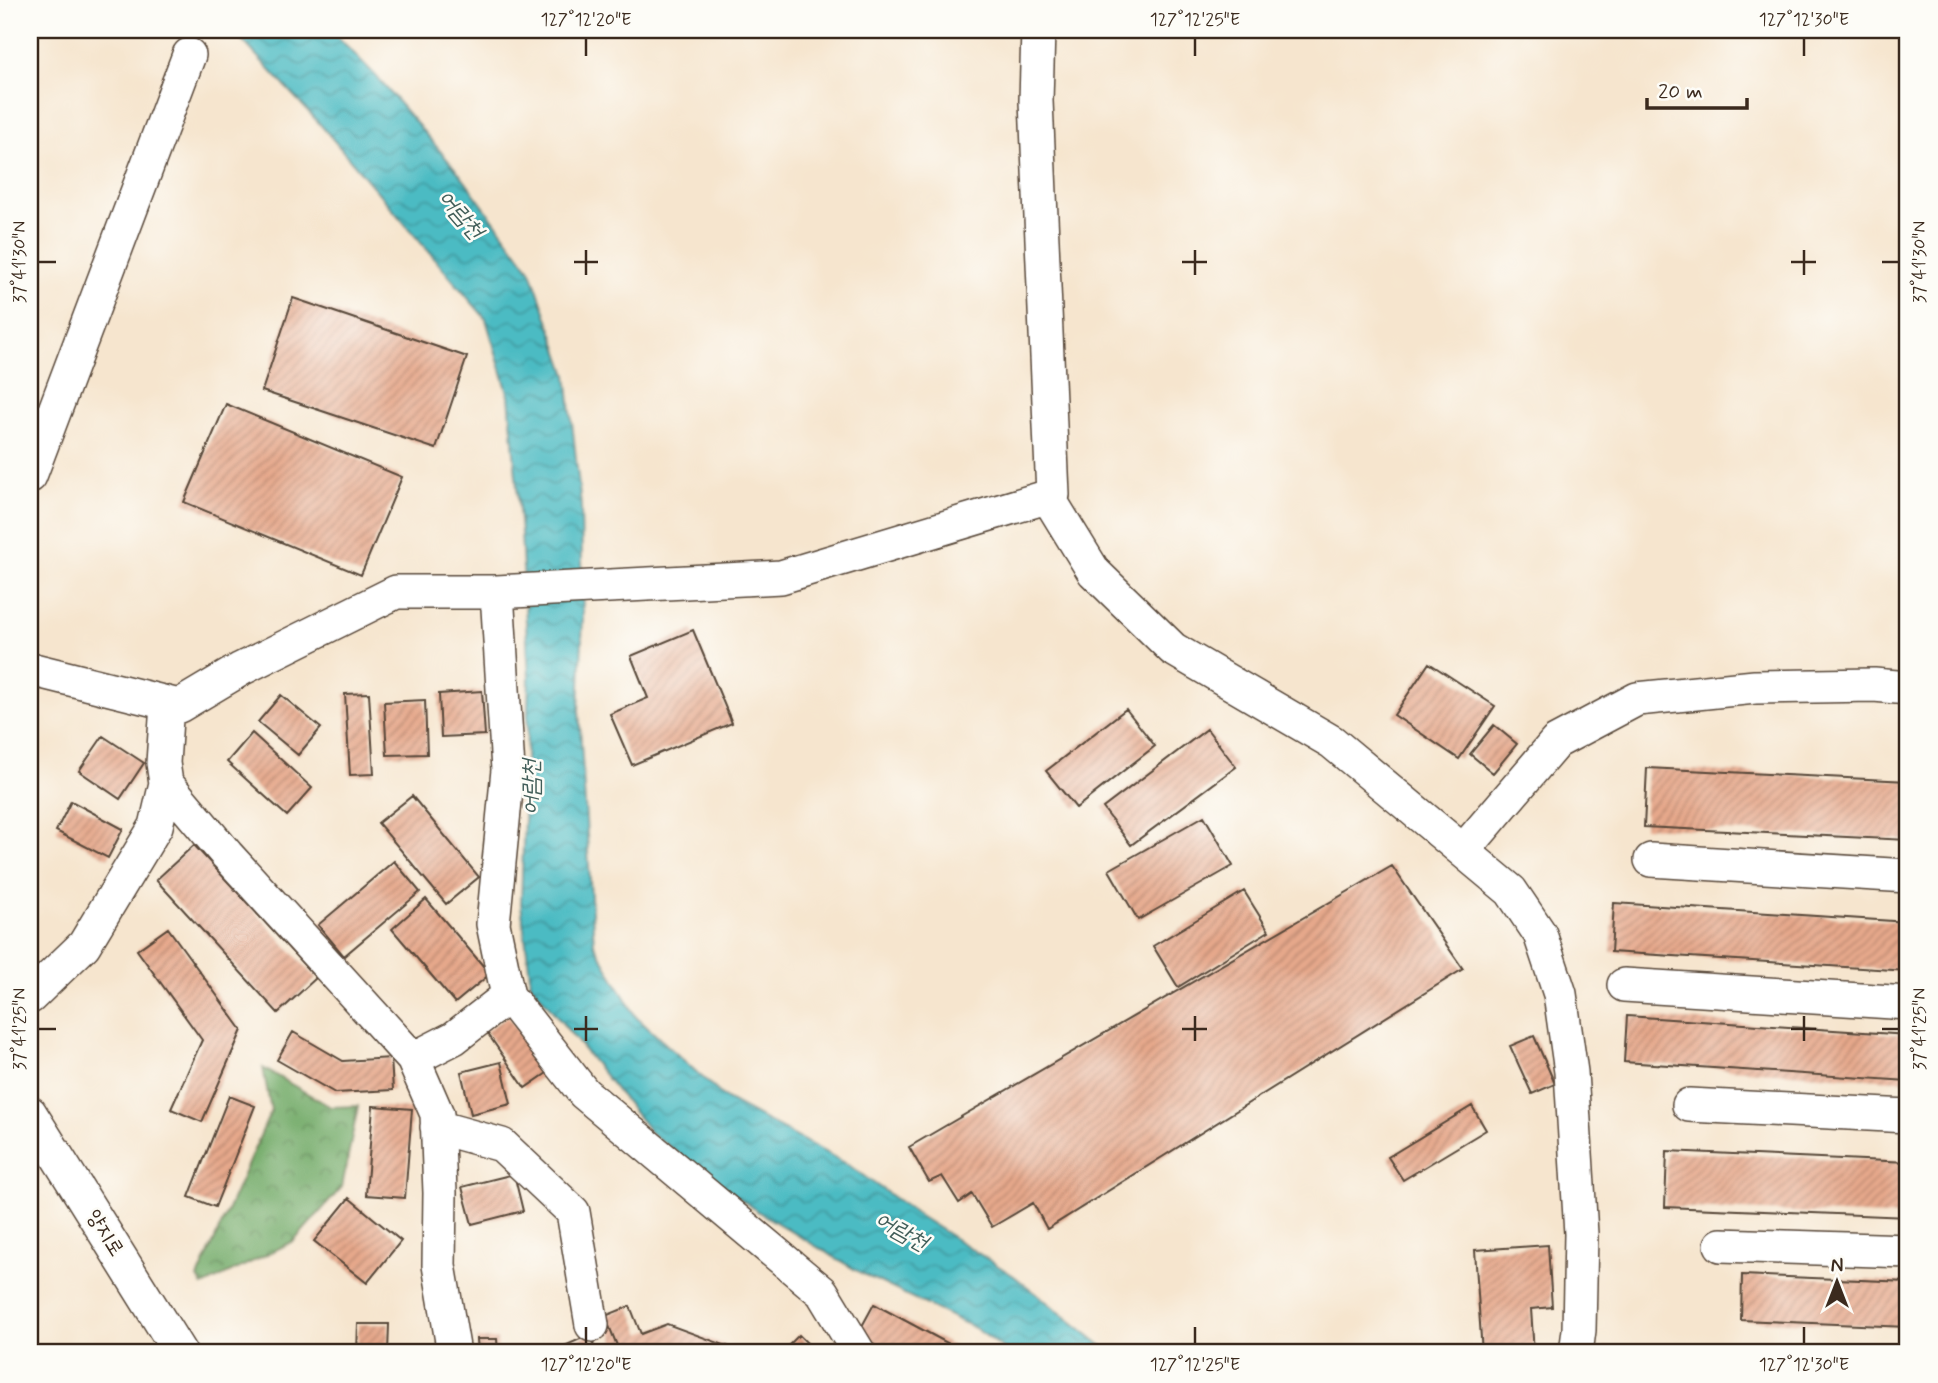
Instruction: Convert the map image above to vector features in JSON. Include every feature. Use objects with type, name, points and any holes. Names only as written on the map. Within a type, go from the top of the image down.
[{"type":"street","points":[[30,669],[179,706],[241,669],[396,592],[497,592],[781,577],[1053,495],[1036,101],[1038,30]]},
{"type":"street","points":[[30,476],[189,55]]},
{"type":"street","points":[[1048,497],[1094,572],[1173,649],[1332,742],[1511,891],[1540,934],[1560,994],[1571,1072],[1581,1234],[1576,1353]]},
{"type":"street","points":[[497,592],[508,770],[493,924],[508,996],[584,1093],[822,1292],[859,1353]]},
{"type":"street","points":[[1464,850],[1556,742],[1637,699],[1755,687],[1874,685],[1908,688]]},
{"type":"street","points":[[30,997],[84,945],[156,825],[166,783],[163,763],[167,704]]},
{"type":"street","points":[[166,783],[227,855],[413,1059],[437,1114],[439,1265],[454,1353]]},
{"type":"street","points":[[1651,860],[1908,876]]},
{"type":"street","points":[[1624,985],[1908,1003]]},
{"type":"street","points":[[413,1059],[454,1038],[508,996]]},
{"type":"street","points":[[1689,1105],[1908,1116]]},
{"type":"street","name":"양지로","points":[[30,1113],[180,1353]]},
{"type":"street","points":[[437,1127],[502,1145],[573,1212],[592,1325]]},
{"type":"street","points":[[1721,1245],[1908,1251]]},
{"type":"green space","points":[[263,1068],[331,1107],[358,1106],[342,1187],[294,1241],[203,1286],[198,1278],[271,1111]]},
{"type":"water","name":"어람천","points":[[233,30],[331,30],[375,75],[459,173],[531,271],[567,375],[581,506],[583,616],[579,711],[594,944],[636,1017],[726,1099],[847,1164],[921,1217],[1014,1276],[1111,1353],[1010,1353],[975,1328],[861,1273],[757,1211],[651,1133],[531,984],[521,904],[529,677],[521,533],[509,396],[486,319],[319,123]]},
{"type":"building","points":[[293,298],[467,357],[436,449],[262,391]]},
{"type":"building","points":[[226,404],[402,477],[361,575],[184,502]]},
{"type":"building","points":[[693,630],[732,723],[632,765],[610,714],[648,698],[631,656]]},
{"type":"building","points":[[1429,663],[1495,706],[1459,759],[1394,715]]},
{"type":"building","points":[[482,691],[485,735],[441,737],[439,694]]},
{"type":"building","points":[[369,693],[374,774],[350,775],[345,694]]},
{"type":"building","points":[[281,695],[321,728],[298,755],[258,722]]},
{"type":"building","points":[[425,700],[427,754],[387,755],[384,702]]},
{"type":"building","points":[[1126,709],[1155,746],[1076,808],[1046,771]]},
{"type":"building","points":[[1494,725],[1517,744],[1493,773],[1470,754]]},
{"type":"building","points":[[1207,729],[1236,767],[1131,845],[1103,808]]},
{"type":"building","points":[[252,733],[312,788],[287,816],[227,762]]},
{"type":"building","points":[[103,736],[144,763],[120,799],[79,771]]},
{"type":"building","points":[[1647,768],[1908,781],[1908,840],[1644,827]]},
{"type":"building","points":[[412,796],[479,877],[446,904],[378,823]]},
{"type":"building","points":[[71,801],[123,829],[108,858],[56,831]]},
{"type":"building","points":[[1204,816],[1233,866],[1138,920],[1109,870]]},
{"type":"building","points":[[194,845],[316,978],[278,1013],[156,880]]},
{"type":"building","points":[[394,861],[420,892],[344,956],[318,925]]},
{"type":"building","points":[[1392,866],[1463,969],[1047,1229],[1033,1203],[992,1227],[972,1194],[959,1203],[942,1176],[929,1182],[909,1147]]},
{"type":"building","points":[[1244,891],[1269,931],[1178,987],[1153,946]]},
{"type":"building","points":[[426,899],[490,974],[455,1003],[392,929]]},
{"type":"building","points":[[1614,903],[1908,922],[1908,971],[1611,952]]},
{"type":"building","points":[[168,928],[242,1030],[202,1122],[171,1109],[202,1040],[137,950]]},
{"type":"building","points":[[508,1016],[547,1073],[525,1088],[486,1031]]},
{"type":"building","points":[[1627,1016],[1908,1035],[1908,1081],[1624,1062]]},
{"type":"building","points":[[293,1032],[343,1061],[391,1058],[393,1090],[335,1093],[277,1060]]},
{"type":"building","points":[[1534,1036],[1555,1084],[1532,1094],[1510,1046]]},
{"type":"building","points":[[501,1062],[511,1104],[471,1114],[461,1072]]},
{"type":"building","points":[[229,1096],[255,1106],[215,1207],[189,1197]]},
{"type":"building","points":[[373,1106],[412,1109],[405,1198],[366,1195]]},
{"type":"building","points":[[1472,1106],[1486,1130],[1403,1180],[1388,1157]]},
{"type":"building","points":[[1667,1151],[1908,1162],[1908,1217],[1665,1207]]},
{"type":"building","points":[[514,1174],[523,1211],[472,1224],[462,1187]]},
{"type":"building","points":[[349,1198],[401,1241],[367,1283],[314,1241]]},
{"type":"building","points":[[1548,1245],[1552,1307],[1531,1309],[1534,1353],[1482,1353],[1475,1250]]},
{"type":"building","points":[[1742,1275],[1908,1282],[1908,1327],[1741,1320]]},
{"type":"building","points":[[874,1304],[966,1353],[874,1353],[861,1328]]},
{"type":"building","points":[[630,1306],[641,1334],[667,1324],[727,1346],[725,1353],[620,1353],[605,1316]]},
{"type":"building","points":[[358,1324],[389,1324],[388,1353],[357,1353]]},
{"type":"building","points":[[589,1335],[597,1353],[549,1353]]},
{"type":"building","points":[[799,1335],[817,1353],[781,1353]]},
{"type":"building","points":[[477,1339],[497,1339],[498,1353],[478,1353]]},
{"type":"building","points":[[1605,1347],[1635,1352],[1635,1353],[1604,1353]]}]
